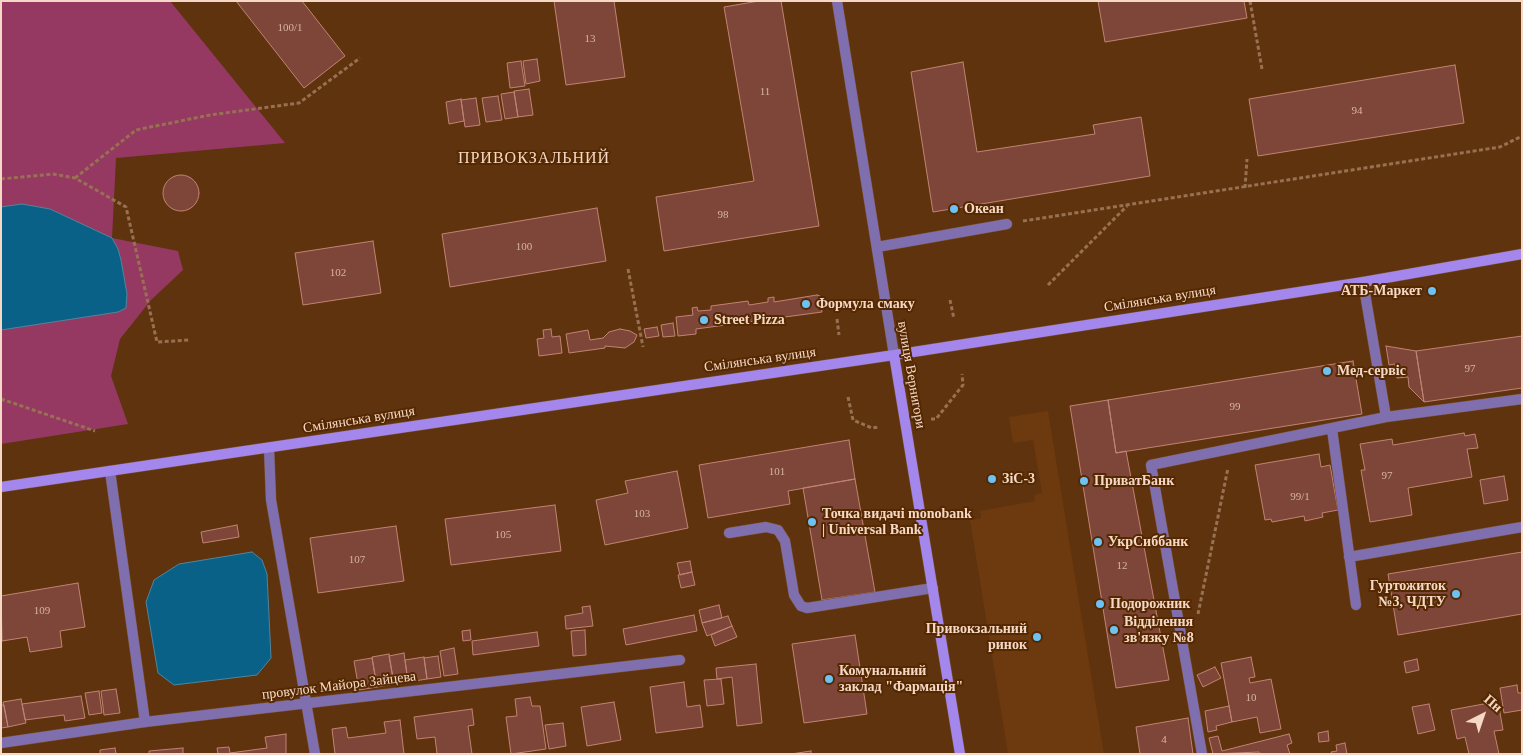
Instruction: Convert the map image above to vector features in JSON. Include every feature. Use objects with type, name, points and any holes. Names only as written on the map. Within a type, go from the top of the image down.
[{"type":"main road","name":"Смілянська вулиця","points":[[1,487],[894,355],[1363,282],[1522,254]]},
{"type":"main road","name":"вулиця Вернигори","points":[[894,355],[960,754]]},
{"type":"street","name":"вулиця Вернигори","points":[[837,1],[894,355]]},
{"type":"street","points":[[877,247],[1008,224]]},
{"type":"street","points":[[1363,282],[1386,417]]},
{"type":"street","points":[[1202,754],[1152,465],[1386,417],[1522,398]]},
{"type":"street","points":[[1332,428],[1356,605]]},
{"type":"street","points":[[269,448],[271,500],[315,754]]},
{"type":"street","points":[[110,471],[145,722]]},
{"type":"street","points":[[1349,557],[1522,526]]},
{"type":"street","points":[[729,533],[766,527],[778,530],[785,541],[794,595],[801,606],[807,608],[933,588]]},
{"type":"street","name":"провулок Майора Зайцева","points":[[1,743],[145,722],[680,660]]},
{"type":"path","points":[[1250,1],[1262,68]]},
{"type":"path","points":[[75,178],[136,130],[210,116],[299,103],[360,58]]},
{"type":"path","points":[[1008,224],[1500,147],[1522,136]]},
{"type":"path","points":[[1245,188],[1247,159]]},
{"type":"path","points":[[1,179],[53,174],[75,178],[126,207],[157,342],[190,340]]},
{"type":"path","points":[[1048,285],[1128,205]]},
{"type":"path","points":[[628,269],[643,347]]},
{"type":"path","points":[[950,300],[954,319]]},
{"type":"path","points":[[837,318],[839,335]]},
{"type":"path","points":[[931,419],[936,419],[963,384],[962,374]]},
{"type":"path","points":[[848,397],[853,420],[872,428],[879,427]]},
{"type":"path","points":[[1,398],[95,431]]},
{"type":"path","points":[[1196,620],[1232,448]]},
{"type":"shaded area","points":[[1,1],[170,1],[285,143],[116,158],[112,238],[178,251],[183,270],[151,300],[120,339],[111,376],[128,424],[1,444]]},
{"type":"shaded area","name":"Привокзальний ринок","points":[[1048,411],[1104,754],[1008,754],[970,520],[981,518],[980,511],[1035,501],[1034,495],[1042,493],[1033,440],[1013,443],[1009,417]]},
{"type":"water","points":[[22,204],[50,209],[112,238],[121,260],[127,294],[126,308],[118,312],[1,330],[1,207]]},
{"type":"water","points":[[252,552],[262,560],[267,574],[271,658],[257,675],[174,685],[158,673],[146,602],[154,580],[179,564]]},
{"type":"building","points":[[236,1],[302,1],[345,56],[304,88]]},
{"type":"building","points":[[554,1],[614,1],[625,77],[566,85]]},
{"type":"building","points":[[759,1],[781,1],[819,226],[664,251],[656,197],[754,181],[724,7]]},
{"type":"building","points":[[1098,1],[1244,1],[1247,18],[1105,42]]},
{"type":"building","points":[[537,59],[540,81],[526,84],[523,61]]},
{"type":"building","points":[[521,61],[525,86],[510,88],[507,63]]},
{"type":"building","points":[[963,62],[977,152],[1095,134],[1093,125],[1141,117],[1150,176],[933,212],[911,72]]},
{"type":"building","points":[[1455,65],[1464,123],[1258,156],[1249,99]]},
{"type":"building","points":[[529,89],[533,115],[518,117],[514,91]]},
{"type":"building","points":[[514,92],[518,117],[505,119],[501,94]]},
{"type":"building","points":[[498,96],[502,120],[486,122],[482,98]]},
{"type":"building","points":[[476,98],[480,125],[465,127],[461,100]]},
{"type":"building","points":[[461,99],[464,121],[449,124],[446,102]]},
{"type":"building","points":[[181,175],[188,176],[194,180],[198,186],[198,200],[194,206],[188,210],[181,211],[174,210],[168,206],[164,200],[163,193],[164,186],[168,180],[174,176]]},
{"type":"building","points":[[597,208],[606,261],[450,287],[442,234]]},
{"type":"building","points":[[373,241],[381,293],[303,305],[295,253]]},
{"type":"building","points":[[820,296],[822,312],[696,329],[696,334],[678,336],[676,317],[693,315],[692,308],[697,307],[698,311],[711,310],[711,306],[748,301],[749,305],[768,302],[768,298],[774,297],[774,302]]},
{"type":"building","points":[[673,323],[675,336],[663,337],[661,325]]},
{"type":"building","points":[[657,327],[659,336],[646,338],[644,329]]},
{"type":"building","points":[[551,329],[552,337],[560,336],[562,353],[539,356],[537,339],[544,338],[543,330]]},
{"type":"building","points":[[620,329],[637,335],[634,342],[625,348],[605,346],[605,348],[569,353],[566,334],[588,330],[590,340],[603,338],[609,332]]},
{"type":"building","points":[[1522,336],[1522,388],[1424,402],[1416,351]]},
{"type":"building","points":[[1386,346],[1416,351],[1424,402],[1409,387],[1408,377],[1397,378],[1395,364],[1389,365]]},
{"type":"building","points":[[1353,361],[1362,414],[1116,453],[1108,400]]},
{"type":"building","points":[[1108,400],[1116,453],[1126,451],[1169,680],[1116,688],[1070,406]]},
{"type":"building","points":[[1464,433],[1465,436],[1475,434],[1478,448],[1467,449],[1472,477],[1408,488],[1412,515],[1370,522],[1361,470],[1365,470],[1360,444],[1392,439],[1393,445]]},
{"type":"building","points":[[849,440],[855,479],[788,491],[790,504],[708,518],[699,465]]},
{"type":"building","points":[[1319,454],[1321,467],[1330,465],[1338,510],[1322,513],[1323,517],[1305,521],[1304,516],[1272,522],[1271,519],[1265,520],[1255,465]]},
{"type":"building","points":[[677,471],[688,528],[605,545],[596,500],[628,493],[625,481]]},
{"type":"building","points":[[1504,476],[1508,500],[1484,504],[1480,480]]},
{"type":"building","points":[[855,479],[875,592],[822,600],[803,488]]},
{"type":"building","points":[[555,505],[561,551],[451,565],[445,519]]},
{"type":"building","points":[[237,525],[239,537],[203,543],[201,532]]},
{"type":"building","points":[[396,526],[404,581],[318,593],[310,538]]},
{"type":"building","name":"Гуртожиток №3, ЧДТУ","points":[[1522,552],[1522,614],[1398,635],[1388,574]]},
{"type":"building","points":[[690,561],[692,572],[680,575],[677,563]]},
{"type":"building","points":[[692,572],[695,585],[681,588],[678,575]]},
{"type":"building","points":[[78,583],[85,627],[60,631],[62,647],[30,652],[27,637],[2,641],[1,596]]},
{"type":"building","points":[[719,605],[722,618],[702,623],[699,610]]},
{"type":"building","points":[[590,606],[593,626],[566,629],[565,616],[583,613],[582,607]]},
{"type":"building","points":[[694,615],[697,631],[626,645],[623,629]]},
{"type":"building","points":[[728,616],[732,626],[707,636],[702,623]]},
{"type":"building","points":[[732,626],[737,637],[715,646],[711,635]]},
{"type":"building","points":[[470,630],[471,640],[463,641],[462,631]]},
{"type":"building","points":[[585,630],[586,655],[573,656],[571,631]]},
{"type":"building","points":[[537,632],[539,646],[473,655],[472,641]]},
{"type":"building","name":"Комунальний заклад \"Фармація\"","points":[[855,635],[867,714],[804,723],[792,644]]},
{"type":"building","points":[[454,648],[458,674],[444,676],[440,651]]},
{"type":"building","points":[[404,653],[408,682],[394,684],[389,656]]},
{"type":"building","points":[[389,654],[394,684],[377,687],[372,657]]},
{"type":"building","points":[[438,656],[441,677],[427,679],[424,658]]},
{"type":"building","points":[[424,657],[427,679],[408,682],[405,660]]},
{"type":"building","points":[[1251,657],[1255,677],[1249,678],[1250,683],[1271,679],[1281,729],[1260,733],[1257,717],[1232,722],[1221,663]]},
{"type":"building","points":[[372,658],[377,687],[359,690],[354,661]]},
{"type":"building","points":[[1417,659],[1419,670],[1406,673],[1404,662]]},
{"type":"building","points":[[756,664],[762,723],[737,726],[732,677],[717,679],[716,668]]},
{"type":"building","points":[[1215,667],[1221,678],[1203,687],[1197,675]]},
{"type":"building","points":[[721,679],[724,704],[707,706],[704,680]]},
{"type":"building","points":[[684,682],[687,707],[700,705],[703,727],[656,733],[650,687]]},
{"type":"building","points":[[1517,685],[1518,693],[1522,693],[1522,710],[1504,713],[1500,688]]},
{"type":"building","points":[[116,689],[120,713],[104,715],[101,691]]},
{"type":"building","points":[[99,691],[102,713],[89,715],[85,693]]},
{"type":"building","points":[[81,696],[85,718],[65,721],[64,715],[25,720],[22,704]]},
{"type":"building","points":[[530,697],[532,706],[540,706],[546,749],[511,754],[506,717],[517,716],[515,699]]},
{"type":"building","points":[[21,699],[26,723],[8,727],[3,702]]},
{"type":"building","points":[[614,702],[621,740],[587,746],[581,707]]},
{"type":"building","points":[[1489,703],[1490,709],[1499,707],[1503,730],[1494,731],[1499,754],[1469,754],[1465,737],[1457,739],[1451,710]]},
{"type":"building","points":[[1429,704],[1435,730],[1418,734],[1412,707]]},
{"type":"building","points":[[1,705],[4,705],[8,727],[1,728]]},
{"type":"building","points":[[1229,706],[1232,722],[1216,726],[1217,730],[1208,732],[1205,711]]},
{"type":"building","points":[[472,709],[474,725],[468,726],[472,754],[437,754],[435,737],[417,739],[414,717]]},
{"type":"building","points":[[1188,718],[1193,754],[1140,754],[1136,727]]},
{"type":"building","points":[[400,720],[404,754],[335,754],[332,729],[346,727],[348,738],[386,733],[384,722]]},
{"type":"building","points":[[563,723],[566,746],[549,749],[545,725]]},
{"type":"building","points":[[1328,731],[1329,741],[1319,742],[1318,733]]},
{"type":"building","points":[[286,734],[286,754],[218,754],[217,748],[229,747],[230,753],[267,748],[265,737]]},
{"type":"building","points":[[1289,734],[1292,743],[1287,745],[1290,754],[1260,754],[1259,752],[1213,754],[1209,738],[1218,736],[1222,751]]},
{"type":"building","points":[[1345,743],[1347,754],[1332,754],[1331,752],[1337,751],[1336,745]]},
{"type":"building","points":[[115,748],[116,754],[100,754],[100,750]]},
{"type":"building","points":[[183,748],[183,754],[149,754],[149,751]]},
{"type":"building","points":[[811,751],[811,754],[791,754]]},
{"type":"place","name":"Океан","points":[[954,209]]},
{"type":"place","name":"АТБ-Маркет","points":[[1432,291]]},
{"type":"place","name":"Формула смаку","points":[[806,304]]},
{"type":"place","name":"Street Pizza","points":[[704,320]]},
{"type":"place","name":"Мед-сервіс","points":[[1327,371]]},
{"type":"place","name":"ЗіС-3","points":[[992,479]]},
{"type":"place","name":"ПриватБанк","points":[[1084,481]]},
{"type":"place","name":"Точка видачі monobank | Universal Bank","points":[[812,522]]},
{"type":"place","name":"УкрСиббанк","points":[[1098,542]]},
{"type":"place","name":"Гуртожиток №3, ЧДТУ","points":[[1456,594]]},
{"type":"place","name":"Подорожник","points":[[1100,604]]},
{"type":"place","name":"Відділення зв'язку №8","points":[[1114,630]]},
{"type":"place","name":"Привокзальний ринок","points":[[1037,637]]},
{"type":"place","name":"Комунальний заклад \"Фармація\"","points":[[829,679]]},
{"type":"district","name":"ПРИВОКЗАЛЬНИЙ","points":[[534,159]]}]
